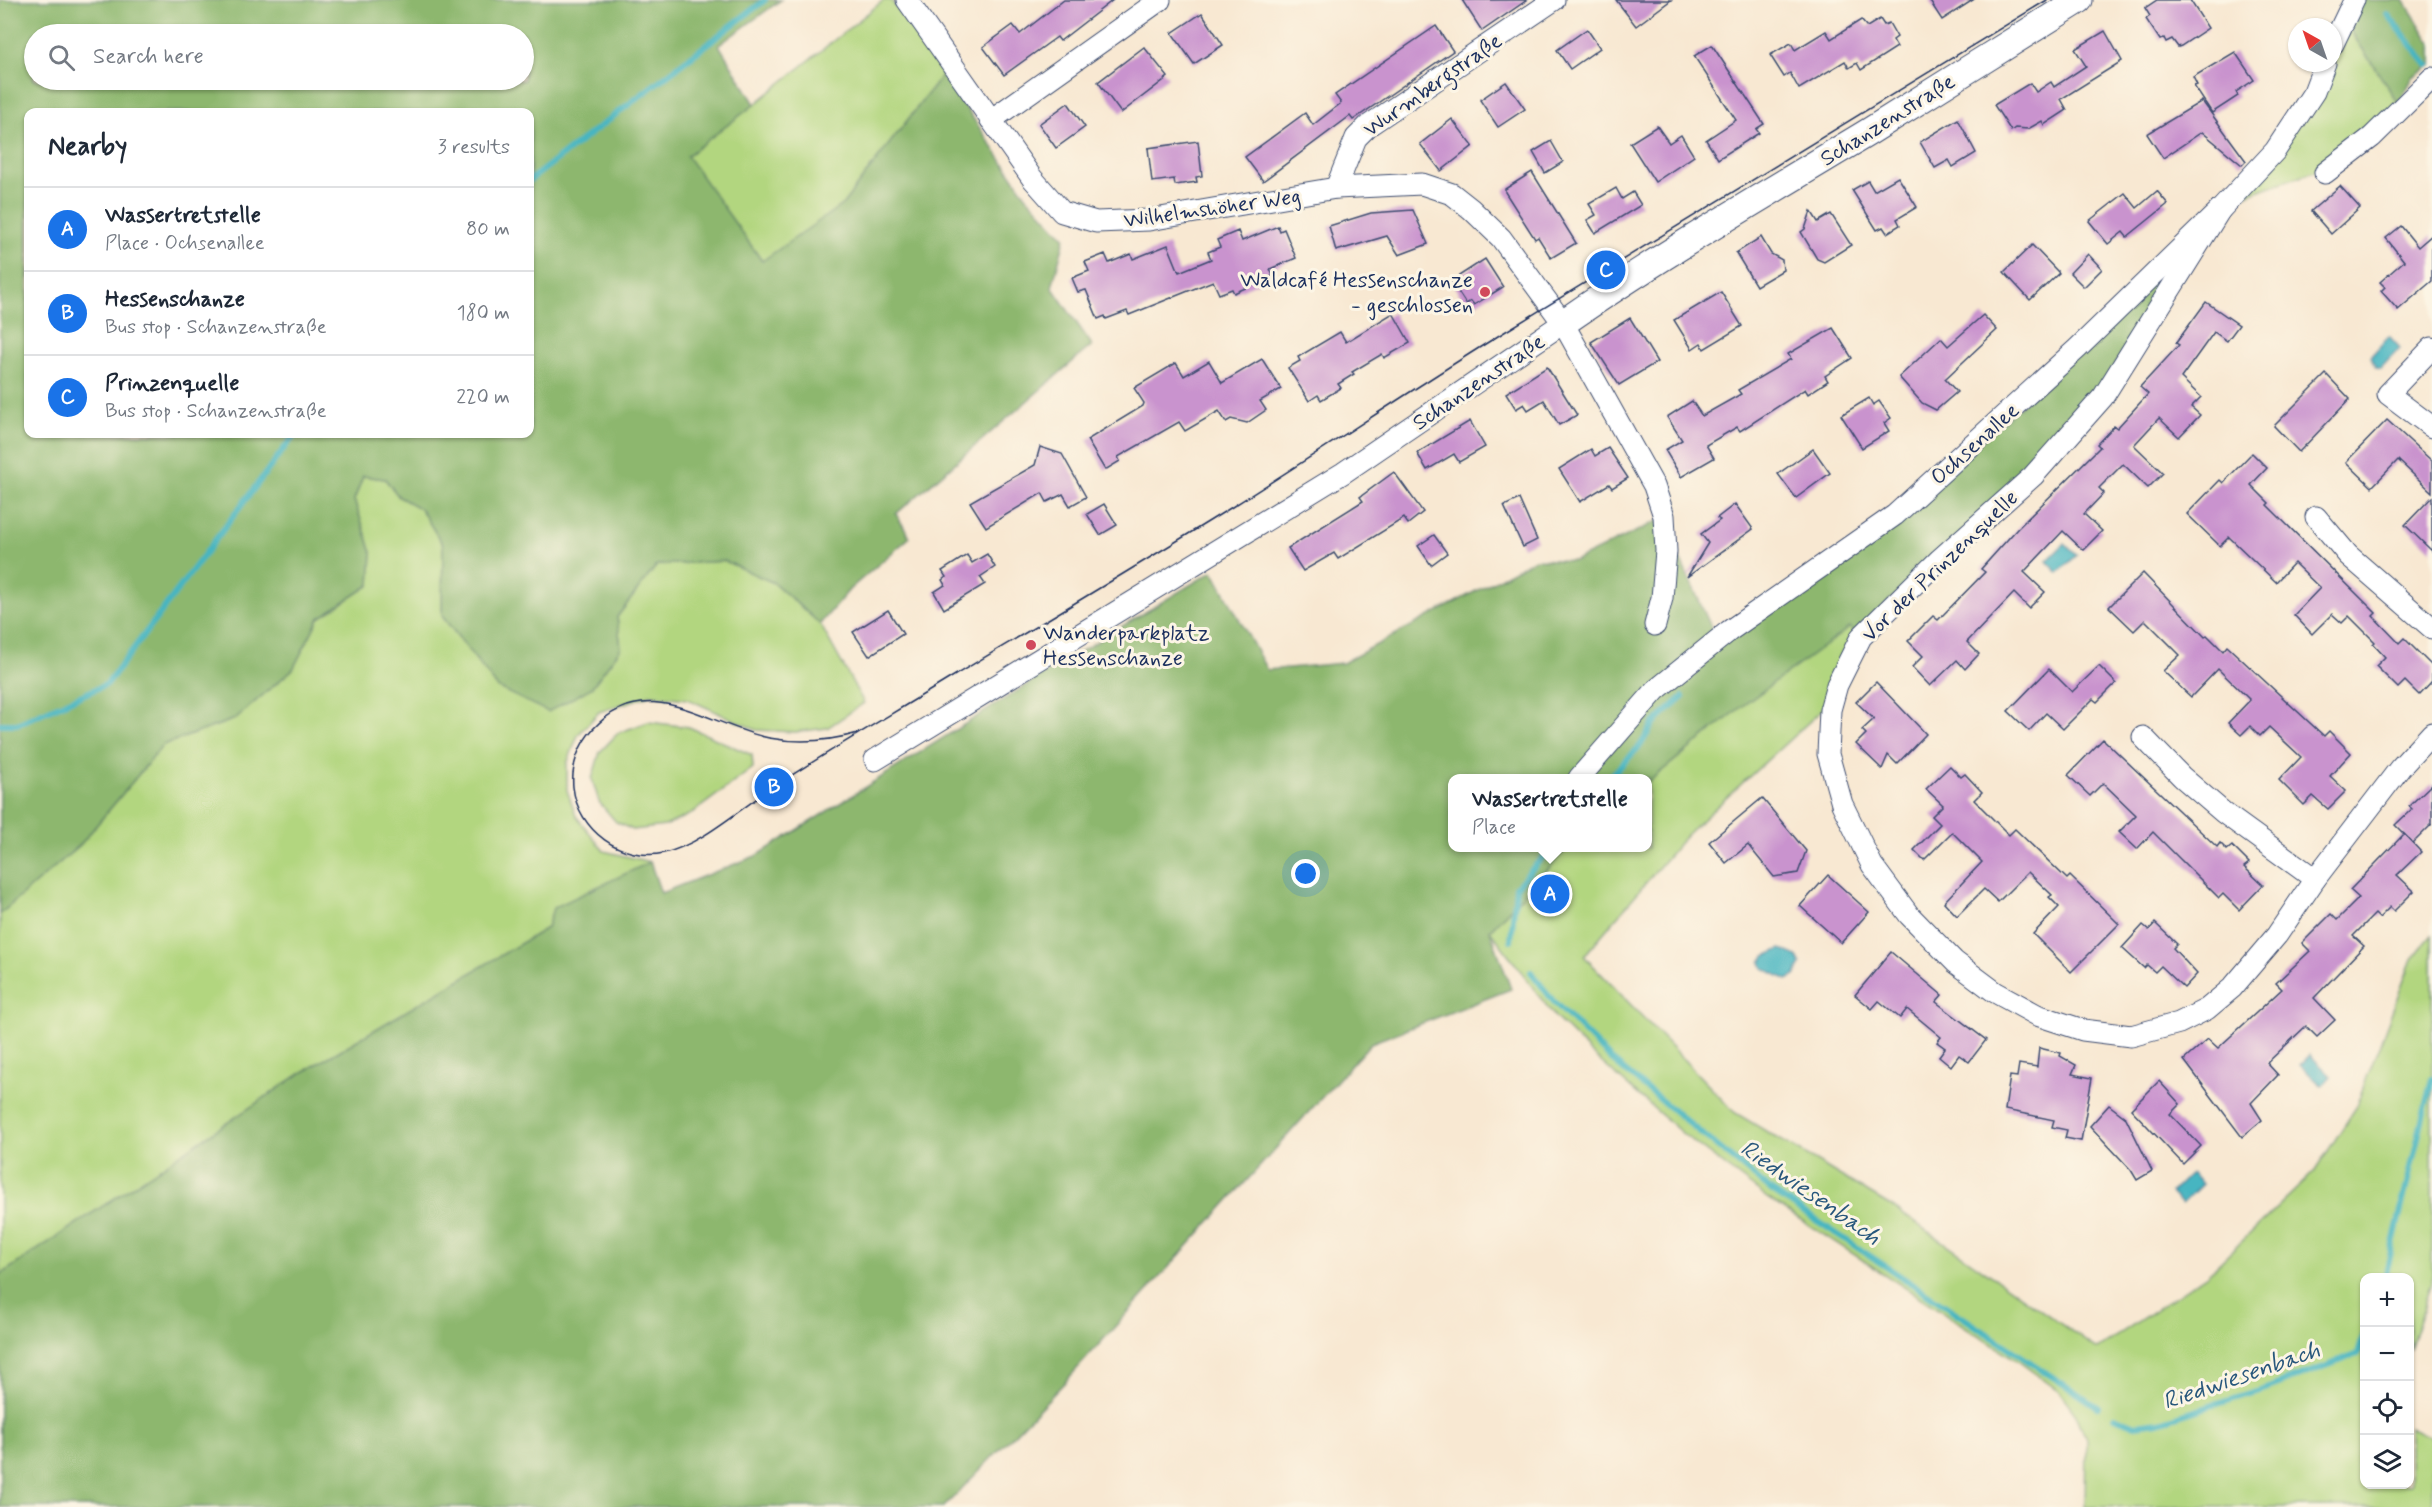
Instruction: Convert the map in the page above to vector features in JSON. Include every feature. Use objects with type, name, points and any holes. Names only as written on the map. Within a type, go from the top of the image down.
[{"type":"street","name":"Wilhelmshöher Weg","points":[[907,0],[1032,178],[1062,212],[1096,222],[1149,220],[1336,188],[1422,184],[1452,194],[1501,238],[1563,323],[1654,486],[1660,506],[1666,550],[1662,598],[1655,625]]},
{"type":"street","points":[[991,120],[1160,0]]},
{"type":"street","name":"Wurmbergstraße","points":[[1336,188],[1356,138],[1368,126],[1554,0]]},
{"type":"street","name":"Schanzenstraße","points":[[875,760],[1343,472],[1628,278],[2079,0]]},
{"type":"street","points":[[2342,25],[2354,0]]},
{"type":"street","name":"Ochsenallee","points":[[1582,774],[1656,690],[1729,631],[1895,515],[2078,348],[2220,210],[2275,151],[2314,92],[2322,72]]},
{"type":"street","points":[[2325,173],[2372,137],[2432,78]]},
{"type":"street","name":"Vor der Prinzenquelle","points":[[2220,210],[2103,397],[2033,476],[1940,559],[1861,637],[1837,685],[1830,711],[1828,754],[1842,804],[1872,865],[1909,915],[1955,962],[1995,992],[2037,1015],[2083,1030],[2131,1036],[2179,1023],[2207,1008],[2232,988],[2277,935],[2315,879],[2400,768],[2432,733]]},
{"type":"street","points":[[2432,348],[2388,394],[2432,427]]},
{"type":"street","points":[[2316,517],[2348,555],[2432,628]]},
{"type":"street","points":[[2143,737],[2182,777],[2224,813],[2315,879]]},
{"type":"green space","points":[[0,0],[781,0],[719,45],[755,104],[687,156],[762,261],[843,204],[943,74],[1026,196],[1065,238],[1052,287],[1092,345],[896,514],[910,537],[850,589],[820,624],[774,583],[725,561],[657,565],[617,617],[621,648],[591,688],[548,712],[498,688],[442,616],[443,545],[421,509],[399,497],[385,479],[363,476],[354,500],[372,552],[370,585],[319,618],[293,669],[235,719],[163,745],[80,845],[0,914]]},
{"type":"green space","points":[[884,0],[891,0],[943,74],[843,204],[763,262],[686,156],[755,104]]},
{"type":"green space","points":[[2359,0],[2404,0],[2432,45],[2432,65],[2413,77],[2399,104],[2348,27]]},
{"type":"green space","points":[[2348,27],[2399,104],[2323,168],[2246,195],[2325,72],[2342,72],[2342,40]]},
{"type":"green space","points":[[2193,244],[2097,393],[2030,471],[1855,633],[1849,628],[1745,704],[1652,779],[1652,774],[1448,774],[1448,852],[1564,852],[1490,930],[1511,989],[1371,1043],[1065,1382],[944,1507],[0,1507],[0,1275],[300,1074],[547,928],[553,908],[650,862],[661,893],[758,855],[1063,662],[1213,571],[1267,670],[1343,663],[1535,559],[1575,561],[1662,519],[1716,638],[1897,521]]},
{"type":"green space","points":[[363,476],[385,479],[399,497],[421,509],[443,545],[442,616],[498,688],[591,688],[621,648],[617,617],[657,565],[725,561],[774,583],[820,624],[864,703],[827,728],[795,732],[756,730],[688,699],[650,695],[599,712],[578,735],[567,764],[567,790],[576,816],[604,851],[650,862],[653,869],[591,889],[547,928],[300,1074],[0,1275],[0,914],[80,845],[163,745],[235,719],[293,669],[319,618],[370,585],[372,552],[354,500]]},
{"type":"green space","points":[[1849,627],[1855,633],[1825,707],[1687,834],[1584,956],[1734,1112],[1894,1208],[2097,1349],[2207,1275],[2315,1171],[2355,1109],[2412,959],[2432,935],[2432,1283],[2414,1337],[2414,1273],[2360,1273],[2360,1489],[2414,1489],[2414,1429],[2432,1438],[2432,1507],[2085,1507],[2086,1439],[2076,1414],[2059,1391],[2018,1361],[1767,1198],[1683,1134],[1592,1054],[1555,1017],[1490,930],[1564,852],[1652,852],[1652,779],[1745,704]]},
{"type":"green space","points":[[648,722],[689,727],[752,755],[753,768],[691,814],[665,826],[633,830],[616,822],[599,802],[592,779],[600,752],[618,733]]},
{"type":"water","points":[[2389,336],[2400,348],[2380,369],[2376,368],[2370,357]]},
{"type":"water","points":[[2065,543],[2077,555],[2058,573],[2047,561]]},
{"type":"water","points":[[1781,949],[1797,956],[1801,964],[1795,976],[1787,980],[1763,968],[1761,962],[1765,956]]},
{"type":"water","points":[[2310,1055],[2331,1076],[2322,1086],[2300,1065]]},
{"type":"water","points":[[2191,1173],[2202,1184],[2182,1204],[2171,1193]]},
{"type":"building","points":[[1064,0],[1113,0],[1060,41],[1057,37],[1004,75],[983,47],[1013,25],[1020,34]]},
{"type":"building","points":[[1462,0],[1527,0],[1482,31]]},
{"type":"building","points":[[1616,0],[1671,0],[1636,26]]},
{"type":"building","points":[[1929,0],[1973,0],[1942,20]]},
{"type":"building","points":[[2157,0],[2190,0],[2208,28],[2178,47],[2172,39],[2166,42],[2164,38],[2160,40],[2146,19],[2150,16],[2145,8]]},
{"type":"building","points":[[1202,13],[1223,45],[1194,64],[1172,33]]},
{"type":"building","points":[[1880,19],[1884,25],[1889,23],[1897,37],[1893,40],[1897,47],[1861,70],[1857,63],[1849,68],[1845,61],[1799,89],[1790,73],[1784,77],[1770,55],[1791,43],[1795,50],[1826,31],[1831,39],[1861,20],[1867,27]]},
{"type":"building","points":[[1436,26],[1453,51],[1353,120],[1350,116],[1263,181],[1245,157],[1305,113],[1313,125],[1341,103],[1335,95]]},
{"type":"building","points":[[1587,29],[1600,48],[1570,69],[1557,50]]},
{"type":"building","points":[[2105,31],[2122,61],[2061,99],[2067,110],[2044,125],[2042,121],[2028,129],[2015,128],[2011,131],[1994,105],[2030,83],[2036,92],[2051,82],[2054,87],[2086,66],[2075,49]]},
{"type":"building","points":[[1712,45],[1764,124],[1756,129],[1759,133],[1718,159],[1706,140],[1736,120],[1694,56]]},
{"type":"building","points":[[1144,47],[1168,77],[1121,113],[1098,82]]},
{"type":"building","points":[[2235,52],[2254,80],[2236,92],[2238,96],[2212,113],[2194,86],[2197,85],[2193,77]]},
{"type":"building","points":[[1506,82],[1525,109],[1498,127],[1480,100]]},
{"type":"building","points":[[2202,101],[2246,161],[2242,165],[2202,132],[2163,158],[2147,134]]},
{"type":"building","points":[[1068,103],[1085,127],[1056,148],[1039,124]]},
{"type":"building","points":[[1452,119],[1473,146],[1441,171],[1420,144]]},
{"type":"building","points":[[1958,119],[1976,153],[1953,167],[1949,160],[1935,168],[1920,142]]},
{"type":"building","points":[[1657,126],[1669,143],[1681,135],[1694,156],[1655,182],[1630,143]]},
{"type":"building","points":[[1198,141],[1202,176],[1196,177],[1197,182],[1175,185],[1174,179],[1152,182],[1148,148]]},
{"type":"building","points":[[1551,141],[1563,162],[1545,173],[1533,152]]},
{"type":"building","points":[[1532,172],[1576,243],[1551,258],[1538,237],[1535,239],[1505,192],[1505,189]]},
{"type":"building","points":[[1898,177],[1917,207],[1897,219],[1900,225],[1887,233],[1883,227],[1877,230],[1852,190],[1868,181],[1874,191]]},
{"type":"building","points":[[2340,186],[2360,208],[2331,234],[2311,211]]},
{"type":"building","points":[[1616,188],[1622,199],[1633,192],[1641,205],[1595,233],[1587,220],[1596,215],[1589,204]]},
{"type":"building","points":[[2157,191],[2168,204],[2127,237],[2123,232],[2108,244],[2089,221],[2125,193],[2137,208]]},
{"type":"building","points":[[1413,210],[1428,244],[1399,255],[1387,236],[1336,251],[1329,226],[1371,213]]},
{"type":"building","points":[[1811,211],[1818,222],[1831,214],[1851,245],[1824,262],[1817,259],[1801,232],[1805,229]]},
{"type":"building","points":[[1278,226],[1280,231],[1284,229],[1296,258],[1270,269],[1273,276],[1234,293],[1232,289],[1219,294],[1213,281],[1129,315],[1127,311],[1106,319],[1105,316],[1098,319],[1086,290],[1078,292],[1072,278],[1089,271],[1085,262],[1105,254],[1109,263],[1131,254],[1133,259],[1168,245],[1179,272],[1211,259],[1208,252],[1220,247],[1217,240],[1238,231],[1242,241]]},
{"type":"building","points":[[2401,226],[2418,247],[2432,235],[2432,281],[2398,310],[2381,291],[2385,287],[2380,282],[2404,261],[2386,238]]},
{"type":"building","points":[[1761,237],[1771,254],[1782,260],[1783,270],[1756,286],[1736,253]]},
{"type":"building","points":[[2032,245],[2059,273],[2030,300],[2004,272]]},
{"type":"building","points":[[2088,254],[2102,269],[2084,287],[2070,273]]},
{"type":"building","points":[[1485,259],[1503,287],[1474,305],[1471,301],[1466,304],[1451,281]]},
{"type":"building","points":[[1721,292],[1742,326],[1704,349],[1701,343],[1692,349],[1674,320]]},
{"type":"building","points":[[2206,302],[2239,325],[2227,341],[2214,332],[2181,378],[2201,397],[2191,407],[2200,415],[2179,437],[2159,418],[2134,445],[2163,473],[2148,488],[2123,464],[2099,488],[2104,493],[2084,514],[2102,531],[2083,550],[2063,531],[2024,572],[2045,592],[2029,608],[2014,593],[1967,642],[1979,654],[1965,669],[1957,660],[1930,686],[1912,667],[1923,656],[1908,641],[1933,616],[1938,620],[1985,572],[1981,569],[2017,529],[2100,447],[2097,444],[2114,426],[2117,428],[2148,394],[2140,387],[2179,345],[2176,343]]},
{"type":"building","points":[[1393,313],[1410,343],[1384,358],[1382,354],[1352,372],[1354,374],[1338,384],[1341,388],[1321,400],[1318,395],[1309,401],[1288,368],[1300,361],[1298,357],[1340,332],[1346,342]]},
{"type":"building","points":[[1983,315],[1997,330],[1945,379],[1957,392],[1936,410],[1922,403],[1899,377],[1941,338],[1948,346]]},
{"type":"building","points":[[1630,318],[1657,362],[1619,385],[1591,342]]},
{"type":"building","points":[[1833,328],[1852,358],[1825,376],[1828,381],[1808,394],[1805,389],[1740,431],[1737,427],[1706,445],[1714,458],[1681,477],[1665,450],[1682,440],[1667,417],[1692,401],[1702,416],[1741,394],[1738,390],[1791,359],[1788,354]]},
{"type":"building","points":[[1262,359],[1281,389],[1260,401],[1266,410],[1247,423],[1231,419],[1226,422],[1219,411],[1185,431],[1179,422],[1118,457],[1120,461],[1105,470],[1087,440],[1143,406],[1144,403],[1134,388],[1176,363],[1184,376],[1209,361],[1222,383]]},
{"type":"building","points":[[1547,367],[1577,415],[1559,425],[1544,400],[1528,410],[1524,404],[1516,409],[1506,393]]},
{"type":"building","points":[[2326,374],[2350,399],[2299,452],[2274,426]]},
{"type":"building","points":[[1869,398],[1873,405],[1879,401],[1891,418],[1884,423],[1889,431],[1862,448],[1841,415]]},
{"type":"building","points":[[2387,420],[2432,461],[2432,492],[2398,460],[2372,487],[2346,462]]},
{"type":"building","points":[[1470,421],[1485,447],[1459,462],[1454,454],[1427,470],[1417,453]]},
{"type":"building","points":[[1040,447],[1062,454],[1086,497],[1070,506],[1063,494],[1047,502],[1042,493],[986,527],[970,502],[1035,465]]},
{"type":"building","points":[[1608,448],[1628,478],[1612,488],[1609,484],[1580,502],[1559,469],[1591,449],[1595,456]]},
{"type":"building","points":[[1813,449],[1830,473],[1796,498],[1778,474]]},
{"type":"building","points":[[2252,453],[2267,468],[2251,485],[2269,503],[2267,505],[2376,613],[2373,616],[2399,643],[2404,638],[2432,666],[2432,681],[2419,695],[2405,681],[2398,688],[2376,666],[2385,657],[2373,644],[2375,642],[2349,616],[2342,623],[2332,614],[2312,634],[2294,615],[2320,588],[2294,563],[2276,582],[2229,537],[2220,546],[2187,514],[2220,480],[2223,483]]},
{"type":"building","points":[[1394,472],[1423,512],[1408,524],[1404,518],[1338,559],[1334,553],[1303,571],[1288,548],[1363,501],[1360,497]]},
{"type":"building","points":[[2432,497],[2432,551],[2405,525]]},
{"type":"building","points":[[1519,499],[1537,540],[1523,547],[1504,506]]},
{"type":"building","points":[[1104,504],[1117,525],[1100,535],[1087,514]]},
{"type":"building","points":[[1735,504],[1753,529],[1687,577],[1708,543],[1701,534],[1720,520],[1717,518]]},
{"type":"building","points":[[1434,535],[1447,553],[1431,565],[1418,546]]},
{"type":"building","points":[[987,554],[995,567],[980,577],[985,584],[944,609],[934,592],[945,585],[942,580],[946,577],[942,571],[967,555],[972,563]]},
{"type":"building","points":[[2143,573],[2205,637],[2207,635],[2223,651],[2227,646],[2324,736],[2329,731],[2351,753],[2330,776],[2346,791],[2328,809],[2313,796],[2304,805],[2279,780],[2301,757],[2269,727],[2260,736],[2250,726],[2241,735],[2228,723],[2250,700],[2218,669],[2191,697],[2163,671],[2180,655],[2145,620],[2134,631],[2109,607]]},
{"type":"building","points":[[888,610],[903,634],[869,656],[853,632]]},
{"type":"building","points":[[2099,666],[2116,683],[2097,702],[2093,699],[2063,729],[2046,713],[2029,731],[2008,711],[2049,669],[2072,692]]},
{"type":"building","points":[[1876,682],[1926,734],[1897,764],[1888,755],[1882,769],[1856,744],[1866,734],[1862,730],[1874,719],[1856,702]]},
{"type":"building","points":[[2103,739],[2217,847],[2220,843],[2227,850],[2232,846],[2249,863],[2244,867],[2263,885],[2239,910],[2223,894],[2219,898],[2153,832],[2137,849],[2119,832],[2136,815],[2103,783],[2090,796],[2068,775]]},
{"type":"building","points":[[1950,766],[1961,777],[1965,774],[1982,792],[1974,800],[2009,835],[2015,829],[2067,879],[2070,876],[2119,924],[2071,972],[2033,934],[2059,907],[2049,897],[2052,895],[2028,872],[1998,902],[1984,889],[1957,916],[1944,902],[1982,862],[1952,832],[1924,860],[1914,850],[1940,824],[1932,816],[1943,805],[1926,789]]},
{"type":"building","points":[[2432,784],[2432,824],[2413,843],[2395,825],[2412,809],[2409,806]]},
{"type":"building","points":[[1762,798],[1806,851],[1798,873],[1774,877],[1748,845],[1726,863],[1709,842]]},
{"type":"building","points":[[2404,834],[2421,852],[2397,875],[2414,891],[2394,911],[2390,907],[2379,918],[2375,914],[2353,936],[2364,946],[2314,998],[2335,1020],[2317,1037],[2306,1026],[2267,1063],[2278,1075],[2251,1103],[2262,1120],[2242,1137],[2184,1060],[2208,1039],[2218,1048],[2282,989],[2276,983],[2310,951],[2302,943],[2331,914],[2337,920],[2359,898],[2350,890]]},
{"type":"building","points":[[1828,875],[1869,912],[1841,943],[1800,906]]},
{"type":"building","points":[[2155,923],[2177,944],[2173,948],[2197,974],[2184,988],[2161,966],[2155,972],[2147,965],[2144,968],[2122,948],[2143,925],[2149,930]]},
{"type":"building","points":[[1891,952],[1942,995],[1936,1002],[1986,1040],[1969,1062],[1959,1055],[1951,1066],[1939,1056],[1945,1048],[1937,1042],[1941,1037],[1907,1009],[1900,1018],[1879,1001],[1872,1009],[1855,995]]},
{"type":"building","points":[[2039,1048],[2061,1053],[2060,1056],[2076,1065],[2072,1074],[2092,1078],[2081,1141],[2065,1138],[2067,1130],[2052,1127],[2054,1120],[2005,1110],[2010,1076],[2017,1077],[2019,1064],[2037,1067]]},
{"type":"building","points":[[2159,1081],[2180,1104],[2170,1114],[2201,1146],[2183,1164],[2131,1109]]},
{"type":"building","points":[[2109,1105],[2126,1118],[2152,1171],[2137,1180],[2131,1170],[2090,1126]]},
{"type":"waterway","points":[[534,177],[765,0]]},
{"type":"waterway","points":[[2387,14],[2428,65]]},
{"type":"waterway","points":[[0,724],[17,724],[107,684],[292,438]]},
{"type":"waterway","name":"Riedwiesenbach","points":[[1613,774],[1640,746],[1654,723],[1683,697]]},
{"type":"waterway","name":"Riedwiesenbach","points":[[1511,940],[1516,887],[1547,852]]},
{"type":"waterway","name":"Riedwiesenbach","points":[[1531,972],[1554,1002],[1614,1062],[1772,1191],[2098,1407]]},
{"type":"waterway","name":"Riedwiesenbach","points":[[2386,1273],[2432,1078]]},
{"type":"waterway","name":"Riedwiesenbach","points":[[2115,1417],[2135,1425],[2159,1422],[2260,1391],[2358,1354],[2360,1348]]},
{"type":"tram line","points":[[862,732],[816,741],[781,740],[746,732],[679,707],[657,703],[635,704],[614,712],[588,735],[575,763],[573,787],[583,817],[593,830],[618,848],[648,855],[678,849],[692,842],[839,745],[862,732],[1197,529],[1498,336],[2047,0]]},
{"type":"place","name":"Prinzenquelle","points":[[1606,270]]},
{"type":"place","name":"Waldcafé Hessenschanze - geschlossen","points":[[1485,292]]},
{"type":"place","name":"Wanderparkplatz Hessenschanze","points":[[1031,645]]},
{"type":"place","name":"Hessenschanze","points":[[774,787]]},
{"type":"place","name":"Wassertretstelle","points":[[1550,894]]}]
